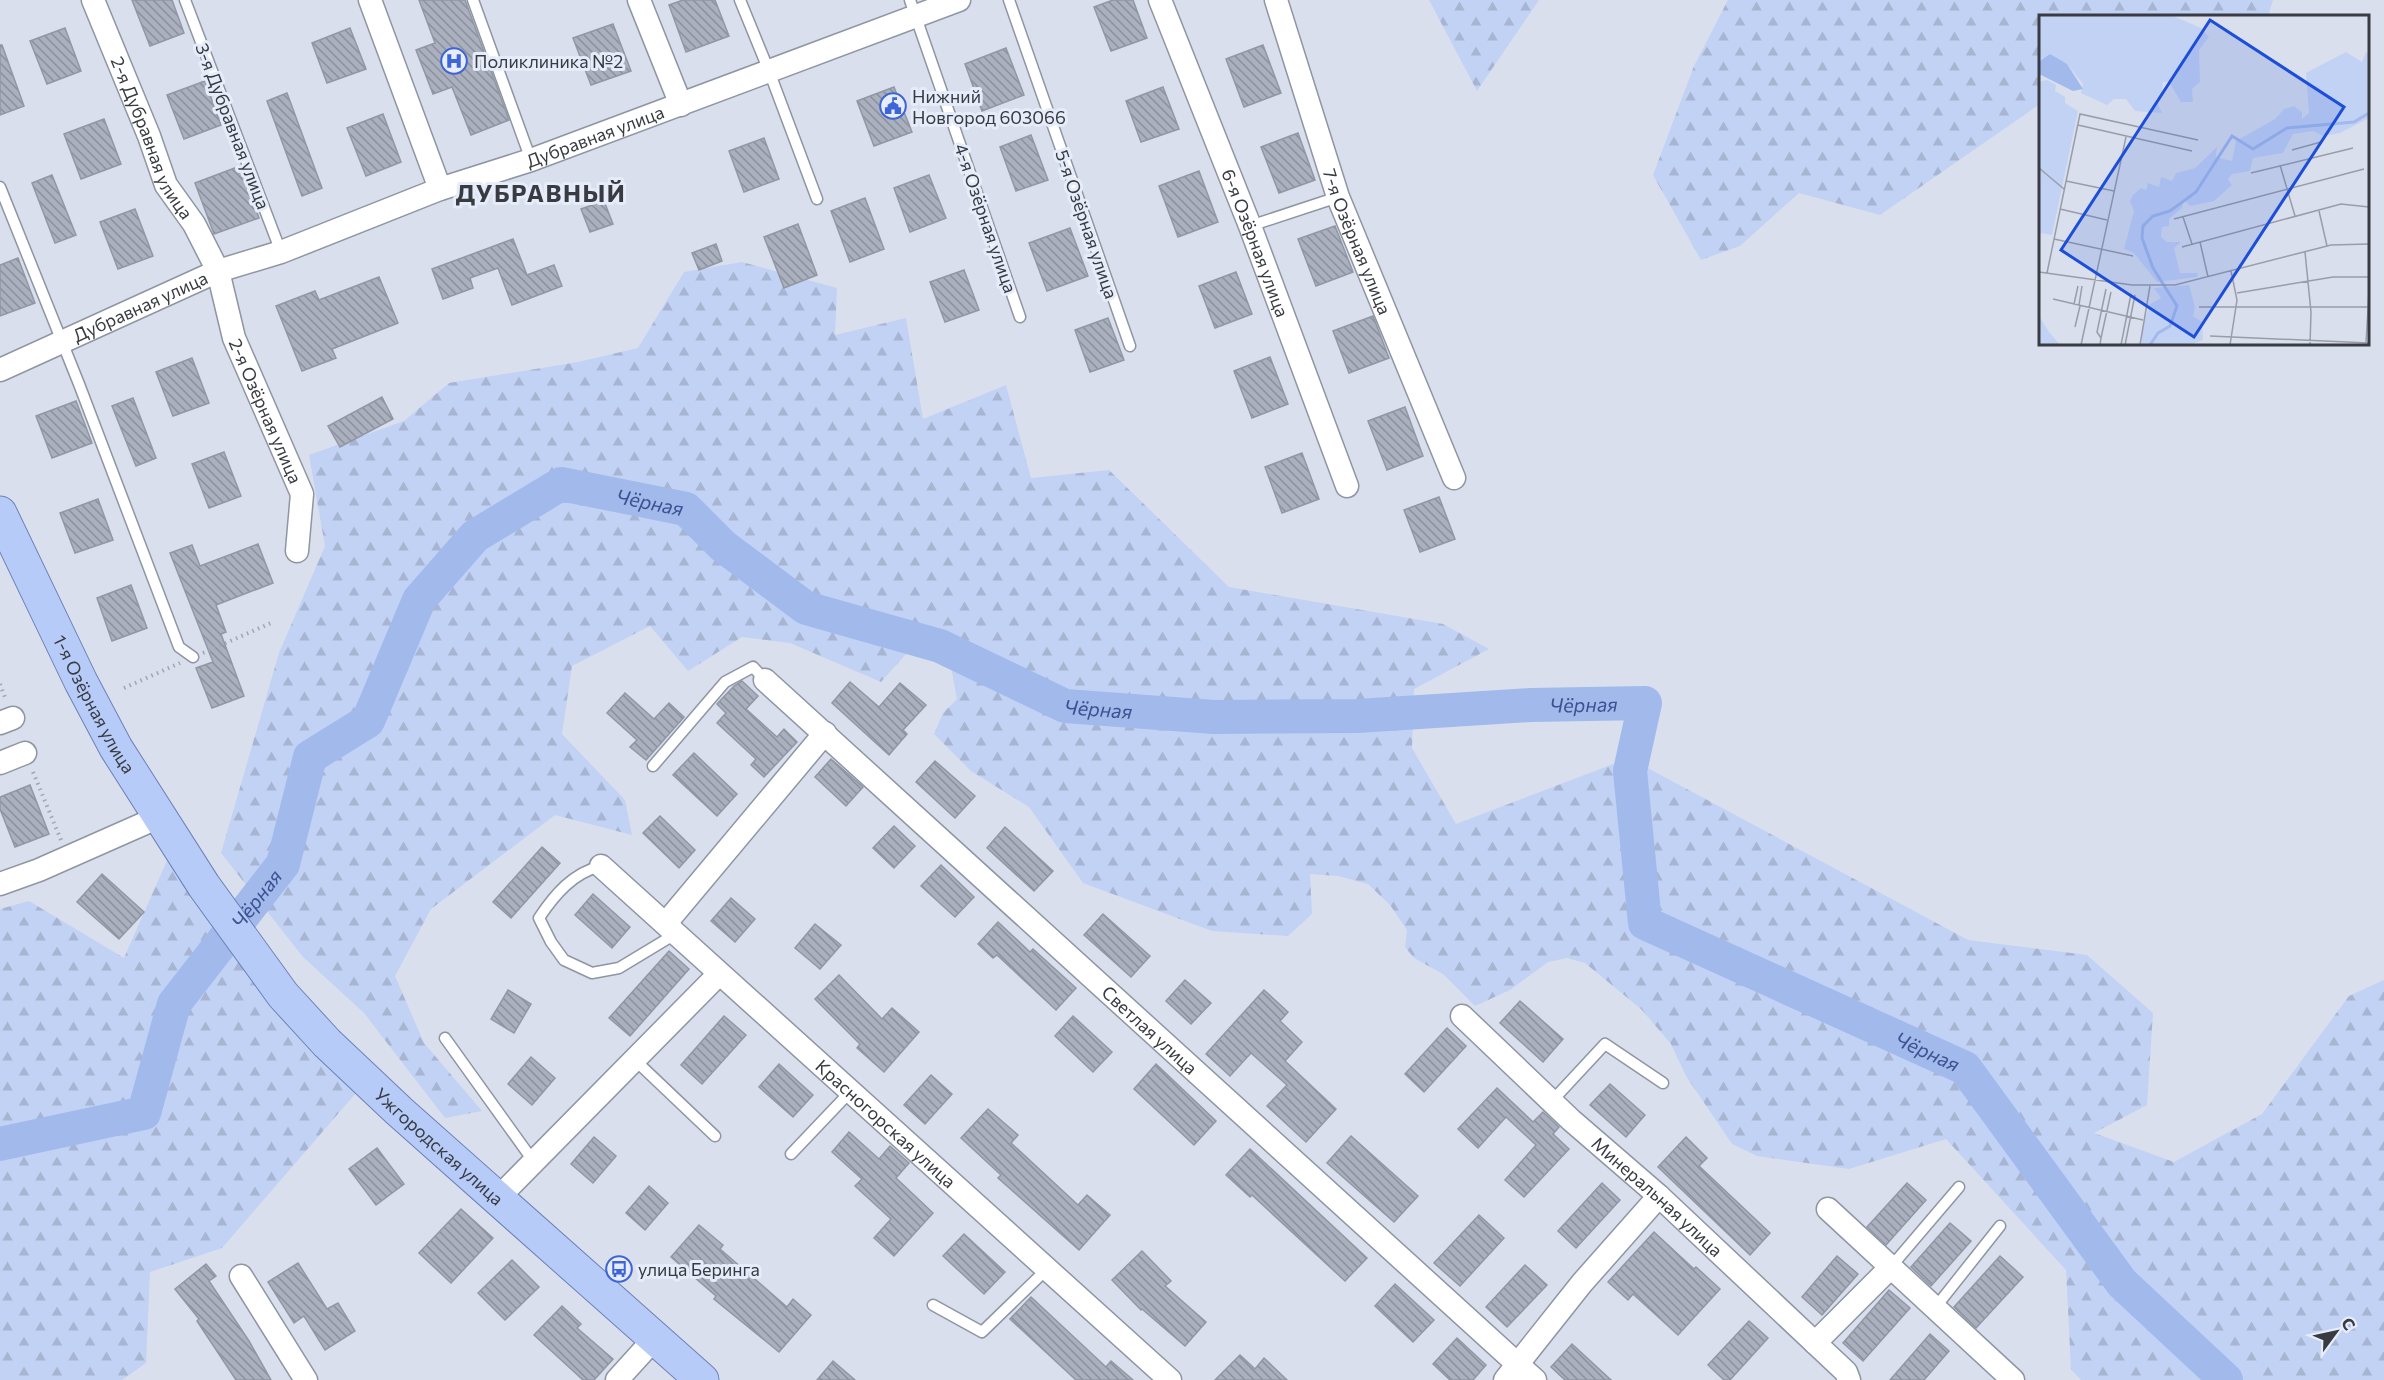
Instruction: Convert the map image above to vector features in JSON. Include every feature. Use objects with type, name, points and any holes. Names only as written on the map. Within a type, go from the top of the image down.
[{"type":"main road","name":"1-я Озёрная улица","points":[[0,513],[116,748],[204,886]]},
{"type":"main road","name":"Ужгородская улица","points":[[204,886],[242,942],[283,995],[327,1043],[399,1111],[702,1380]]},
{"type":"street","name":"2-я Дубравная улица","points":[[93,0],[149,136],[166,185],[194,224],[218,272]]},
{"type":"street","points":[[370,0],[440,189]]},
{"type":"street","points":[[639,0],[681,105]]},
{"type":"street","name":"Дубравная улица","points":[[0,370],[218,272],[281,252],[440,189],[531,160],[681,105],[770,71],[914,8],[959,0]]},
{"type":"street","name":"6-я Озёрная улица","points":[[1160,0],[1250,226],[1347,486]]},
{"type":"street","name":"7-я Озёрная улица","points":[[1276,0],[1338,197],[1454,478]]},
{"type":"street","name":"2-я Озёрная улица","points":[[218,272],[234,338],[302,494],[297,551]]},
{"type":"street","name":"Светлая улица","points":[[765,680],[1520,1375]]},
{"type":"street","points":[[672,928],[825,733]]},
{"type":"street","points":[[0,763],[25,753]]},
{"type":"street","points":[[0,884],[39,870],[159,817]]},
{"type":"street","name":"Красногорская улица","points":[[601,866],[1170,1380]]},
{"type":"street","points":[[497,1199],[719,974]]},
{"type":"street","name":"Минеральная улица","points":[[1462,1016],[1552,1101],[1659,1196],[1846,1372],[1849,1380]]},
{"type":"street","points":[[1520,1375],[1582,1283],[1659,1196]]},
{"type":"street","points":[[1828,1209],[2013,1380]]},
{"type":"street","points":[[1815,1343],[1890,1268]]},
{"type":"street","points":[[241,1276],[306,1380]]},
{"type":"street","points":[[617,1380],[655,1338]]},
{"type":"lane","name":"3-я Дубравная улица","points":[[185,0],[281,252]]},
{"type":"lane","points":[[472,0],[531,160]]},
{"type":"lane","points":[[740,0],[770,71],[817,199]]},
{"type":"lane","name":"5-я Озёрная улица","points":[[1009,0],[1130,346]]},
{"type":"lane","name":"4-я Озёрная улица","points":[[914,8],[1020,317]]},
{"type":"lane","points":[[0,187],[62,341],[179,647],[193,657]]},
{"type":"lane","points":[[1250,226],[1338,197]]},
{"type":"lane","points":[[653,766],[725,682],[753,667],[765,680]]},
{"type":"lane","points":[[601,866],[584,870],[552,898],[540,918],[551,942],[564,960],[592,973],[619,968],[672,928]]},
{"type":"lane","points":[[446,1038],[534,1162]]},
{"type":"lane","points":[[1552,1101],[1605,1044],[1663,1083]]},
{"type":"lane","points":[[635,1060],[715,1136]]},
{"type":"lane","points":[[791,1154],[850,1092]]},
{"type":"lane","points":[[1890,1268],[1959,1187]]},
{"type":"lane","points":[[1935,1308],[2000,1226]]},
{"type":"lane","points":[[933,1305],[982,1332],[1047,1269]]},
{"type":"path","points":[[124,688],[272,623]]},
{"type":"green space","points":[[1429,0],[1539,0],[1477,91]]},
{"type":"green space","points":[[1728,0],[2273,0],[2268,15],[2039,15],[2039,105],[1880,215],[1799,193],[1740,246],[1701,260],[1653,175],[1694,66]]},
{"type":"green space","points":[[742,262],[837,288],[835,335],[906,318],[923,419],[1006,385],[1031,478],[1109,470],[1229,587],[1443,624],[1489,649],[1414,689],[1412,748],[1456,824],[1629,758],[1968,940],[2087,955],[2153,1013],[2147,1105],[2094,1133],[2174,1162],[2262,1114],[2349,996],[2384,980],[2384,1380],[2081,1380],[2071,1369],[2066,1270],[1946,1139],[1849,1169],[1757,1156],[1732,1144],[1686,1076],[1671,1044],[1641,1009],[1585,963],[1567,958],[1548,962],[1510,990],[1475,1006],[1443,974],[1414,958],[1405,947],[1407,930],[1390,905],[1368,884],[1338,876],[1310,874],[1312,914],[1288,936],[1212,931],[1083,883],[1029,807],[971,771],[934,734],[943,713],[957,699],[949,656],[906,654],[881,682],[790,643],[742,637],[688,671],[650,626],[572,666],[562,734],[625,800],[632,835],[555,815],[431,909],[395,976],[424,1043],[482,1111],[445,1118],[364,1013],[303,957],[221,853],[279,653],[325,546],[309,455],[404,421],[449,383],[578,362],[638,348],[684,272]]},
{"type":"green space","points":[[169,856],[290,1028],[356,1093],[222,1248],[150,1272],[146,1363],[122,1380],[0,1380],[0,909],[29,901],[124,958]]},
{"type":"building","points":[[132,0],[172,0],[184,33],[150,46]]},
{"type":"building","name":"Поликлиника №2","points":[[419,0],[465,0],[509,120],[471,135],[452,87],[433,94],[416,50],[435,43]]},
{"type":"building","points":[[683,0],[715,0],[729,36],[686,52],[669,5]]},
{"type":"building","points":[[1113,0],[1133,0],[1147,38],[1111,51],[1094,7]]},
{"type":"building","points":[[613,24],[631,71],[591,85],[573,38]]},
{"type":"building","points":[[65,28],[81,71],[47,84],[30,41]]},
{"type":"building","points":[[350,28],[366,69],[327,83],[312,43]]},
{"type":"building","points":[[0,45],[2,45],[24,106],[0,115]]},
{"type":"building","points":[[1263,45],[1281,93],[1244,107],[1226,59]]},
{"type":"building","points":[[1006,48],[1024,95],[982,111],[965,64]]},
{"type":"building","points":[[205,81],[221,125],[184,139],[167,95]]},
{"type":"building","points":[[894,87],[912,132],[874,146],[857,101]]},
{"type":"building","points":[[1163,87],[1179,129],[1141,142],[1126,101]]},
{"type":"building","points":[[287,93],[322,188],[302,196],[267,101]]},
{"type":"building","points":[[383,114],[401,162],[366,176],[347,128]]},
{"type":"building","points":[[104,119],[121,164],[81,179],[64,134]]},
{"type":"building","points":[[1298,133],[1315,180],[1279,193],[1261,147]]},
{"type":"building","points":[[1031,135],[1048,180],[1016,191],[1000,147]]},
{"type":"building","points":[[764,138],[779,179],[744,192],[729,151]]},
{"type":"building","points":[[240,166],[259,218],[214,234],[195,183]]},
{"type":"building","points":[[1199,171],[1218,222],[1178,237],[1159,186]]},
{"type":"building","points":[[52,175],[76,235],[55,243],[32,183]]},
{"type":"building","points":[[929,175],[946,218],[910,232],[894,188]]},
{"type":"building","points":[[865,198],[884,249],[850,262],[831,211]]},
{"type":"building","points":[[604,201],[613,224],[590,232],[581,209]]},
{"type":"building","points":[[135,209],[153,256],[118,269],[100,222]]},
{"type":"building","points":[[798,224],[817,275],[784,288],[764,237]]},
{"type":"building","points":[[1335,226],[1353,272],[1316,286],[1298,239]]},
{"type":"building","points":[[1070,228],[1088,276],[1047,291],[1029,243]]},
{"type":"building","points":[[513,239],[527,275],[554,265],[562,286],[512,305],[498,268],[470,278],[473,288],[443,299],[432,269]]},
{"type":"building","points":[[716,244],[722,261],[699,270],[692,253]]},
{"type":"building","points":[[18,258],[35,303],[0,316],[0,265]]},
{"type":"building","points":[[964,270],[979,310],[945,322],[930,282]]},
{"type":"building","points":[[1236,272],[1252,314],[1215,328],[1199,286]]},
{"type":"building","points":[[379,277],[398,323],[332,349],[336,358],[302,371],[276,306],[315,291],[319,300]]},
{"type":"building","points":[[1373,316],[1389,358],[1349,373],[1333,331]]},
{"type":"building","points":[[1108,318],[1124,360],[1090,372],[1075,330]]},
{"type":"building","points":[[1270,357],[1288,404],[1252,418],[1234,371]]},
{"type":"building","points":[[192,358],[209,403],[173,416],[156,372]]},
{"type":"building","points":[[382,397],[393,419],[340,447],[328,426]]},
{"type":"building","points":[[133,398],[156,458],[136,466],[112,406]]},
{"type":"building","points":[[76,401],[92,443],[52,458],[36,416]]},
{"type":"building","points":[[1405,407],[1423,456],[1387,470],[1368,421]]},
{"type":"building","points":[[224,452],[241,496],[209,508],[192,464]]},
{"type":"building","points":[[1302,453],[1319,499],[1282,513],[1265,467]]},
{"type":"building","points":[[1439,497],[1455,539],[1420,552],[1404,510]]},
{"type":"building","points":[[98,499],[113,540],[75,553],[60,513]]},
{"type":"building","points":[[258,544],[273,583],[216,605],[226,632],[221,634],[244,696],[212,708],[196,668],[213,662],[170,553],[192,545],[200,566]]},
{"type":"building","points":[[131,585],[147,628],[112,641],[97,598]]},
{"type":"building","points":[[742,681],[758,696],[746,709],[777,737],[784,729],[797,742],[764,777],[751,765],[756,759],[717,723],[726,713],[717,704]]},
{"type":"building","points":[[850,682],[879,707],[900,683],[926,705],[903,730],[907,734],[889,755],[832,703]]},
{"type":"building","points":[[625,693],[654,719],[669,703],[684,717],[646,760],[630,747],[637,740],[607,713]]},
{"type":"building","points":[[694,753],[737,794],[717,816],[673,775]]},
{"type":"building","points":[[831,759],[863,787],[846,806],[815,777]]},
{"type":"building","points":[[935,761],[975,796],[955,818],[916,782]]},
{"type":"building","points":[[30,785],[49,834],[15,847],[0,809],[0,797]]},
{"type":"building","points":[[660,816],[695,850],[679,868],[643,833]]},
{"type":"building","points":[[894,826],[915,846],[894,868],[873,848]]},
{"type":"building","points":[[1005,827],[1053,871],[1034,891],[987,848]]},
{"type":"building","points":[[542,847],[560,863],[511,918],[493,902]]},
{"type":"building","points":[[941,865],[974,897],[955,917],[921,886]]},
{"type":"building","points":[[102,874],[144,912],[119,939],[77,902]]},
{"type":"building","points":[[593,894],[630,927],[612,948],[575,915]]},
{"type":"building","points":[[731,898],[755,919],[735,942],[711,921]]},
{"type":"building","points":[[1103,914],[1150,956],[1131,977],[1084,935]]},
{"type":"building","points":[[998,922],[1030,952],[1033,949],[1076,988],[1056,1010],[997,955],[993,958],[978,944]]},
{"type":"building","points":[[815,924],[841,945],[820,969],[795,948]]},
{"type":"building","points":[[669,951],[689,969],[630,1036],[609,1018]]},
{"type":"building","points":[[839,975],[882,1019],[892,1008],[919,1032],[884,1072],[857,1048],[860,1044],[815,999]]},
{"type":"building","points":[[1185,980],[1211,1003],[1191,1024],[1166,1001]]},
{"type":"building","points":[[508,990],[531,1004],[514,1033],[491,1019]]},
{"type":"building","points":[[1264,990],[1288,1012],[1280,1021],[1302,1042],[1285,1061],[1336,1109],[1306,1142],[1267,1106],[1287,1085],[1251,1053],[1230,1076],[1206,1054]]},
{"type":"building","points":[[1520,1001],[1563,1039],[1543,1062],[1500,1023]]},
{"type":"building","points":[[724,1016],[746,1035],[702,1084],[681,1065]]},
{"type":"building","points":[[1073,1016],[1112,1052],[1093,1072],[1055,1036]]},
{"type":"building","points":[[1447,1028],[1466,1046],[1424,1092],[1405,1074]]},
{"type":"building","points":[[531,1057],[555,1078],[532,1105],[508,1084]]},
{"type":"building","points":[[779,1064],[813,1095],[793,1117],[759,1087]]},
{"type":"building","points":[[1156,1064],[1216,1121],[1194,1145],[1134,1089]]},
{"type":"building","points":[[931,1075],[952,1094],[925,1124],[904,1105]]},
{"type":"building","points":[[1610,1084],[1645,1115],[1626,1137],[1590,1105]]},
{"type":"building","points":[[1497,1088],[1533,1122],[1543,1112],[1559,1127],[1553,1134],[1569,1149],[1524,1197],[1505,1180],[1536,1145],[1506,1117],[1478,1148],[1458,1129]]},
{"type":"building","points":[[988,1109],[1018,1135],[1011,1143],[1078,1205],[1087,1195],[1110,1215],[1079,1250],[998,1178],[1001,1175],[961,1138]]},
{"type":"building","points":[[849,1132],[879,1159],[890,1146],[909,1163],[896,1178],[933,1213],[894,1256],[874,1238],[891,1219],[855,1186],[862,1179],[832,1152]]},
{"type":"building","points":[[1351,1136],[1418,1196],[1394,1222],[1327,1163]]},
{"type":"building","points":[[594,1137],[616,1156],[593,1183],[571,1164]]},
{"type":"building","points":[[1686,1137],[1707,1158],[1699,1166],[1770,1233],[1750,1255],[1658,1167]]},
{"type":"building","points":[[377,1148],[404,1184],[376,1205],[349,1169]]},
{"type":"building","points":[[1250,1149],[1367,1258],[1345,1281],[1252,1195],[1250,1197],[1226,1175]]},
{"type":"building","points":[[1602,1183],[1620,1200],[1576,1248],[1558,1231]]},
{"type":"building","points":[[1907,1183],[1926,1200],[1886,1245],[1867,1227]]},
{"type":"building","points":[[649,1186],[668,1203],[645,1230],[626,1213]]},
{"type":"building","points":[[461,1209],[493,1238],[451,1283],[419,1253]]},
{"type":"building","points":[[1479,1215],[1504,1238],[1460,1286],[1434,1263]]},
{"type":"building","points":[[1950,1223],[1971,1241],[1931,1286],[1911,1267]]},
{"type":"building","points":[[699,1225],[723,1245],[720,1249],[787,1307],[793,1299],[811,1315],[779,1352],[714,1299],[716,1296],[671,1257]]},
{"type":"building","points":[[1654,1232],[1694,1269],[1696,1267],[1720,1289],[1678,1335],[1633,1294],[1628,1300],[1608,1282]]},
{"type":"building","points":[[964,1234],[1005,1272],[984,1294],[943,1256]]},
{"type":"building","points":[[1142,1251],[1171,1281],[1165,1286],[1206,1322],[1185,1346],[1141,1310],[1112,1280]]},
{"type":"building","points":[[1837,1256],[1858,1274],[1822,1315],[1802,1297]]},
{"type":"building","points":[[2000,1256],[2023,1277],[1976,1328],[1954,1307]]},
{"type":"building","points":[[512,1260],[539,1287],[505,1320],[478,1293]]},
{"type":"building","points":[[298,1263],[327,1309],[338,1303],[355,1331],[325,1350],[304,1316],[294,1323],[268,1282]]},
{"type":"building","points":[[206,1264],[216,1276],[209,1281],[249,1341],[271,1380],[236,1380],[197,1321],[199,1319],[175,1289]]},
{"type":"building","points":[[1525,1265],[1547,1285],[1507,1327],[1486,1307]]},
{"type":"building","points":[[1395,1284],[1434,1320],[1413,1342],[1375,1306]]},
{"type":"building","points":[[1889,1290],[1910,1308],[1863,1361],[1843,1343]]},
{"type":"building","points":[[1031,1297],[1106,1367],[1111,1361],[1133,1380],[1076,1380],[1010,1319]]},
{"type":"building","points":[[562,1306],[581,1324],[577,1328],[613,1359],[594,1380],[583,1380],[534,1335]]},
{"type":"building","points":[[1749,1321],[1768,1338],[1730,1380],[1724,1380],[1708,1365]]},
{"type":"building","points":[[1930,1334],[1949,1351],[1924,1380],[1890,1380]]},
{"type":"building","points":[[1457,1338],[1486,1365],[1473,1380],[1450,1380],[1433,1364]]},
{"type":"building","points":[[1572,1344],[1611,1380],[1565,1380],[1551,1367]]},
{"type":"building","points":[[1240,1355],[1255,1369],[1264,1358],[1287,1380],[1215,1380]]},
{"type":"building","points":[[833,1361],[855,1380],[817,1380]]},
{"type":"waterway","name":"Чёрная","points":[[0,1144],[144,1113],[174,1004],[283,864],[310,757],[368,721],[419,600],[475,536],[561,484],[686,509],[723,546],[806,608],[940,646],[1065,706],[1214,717],[1357,716],[1531,705],[1645,703],[1630,771],[1645,923],[1965,1068],[2122,1283],[2226,1380]]},
{"type":"place","name":"Поликлиника №2","points":[[454,61]]},
{"type":"place","name":"Нижний Новгород 603066","points":[[893,106]]},
{"type":"place","name":"улица Беринга","points":[[619,1269]]},
{"type":"district","name":"ДУБРАВНЫЙ","points":[[541,192]]}]
